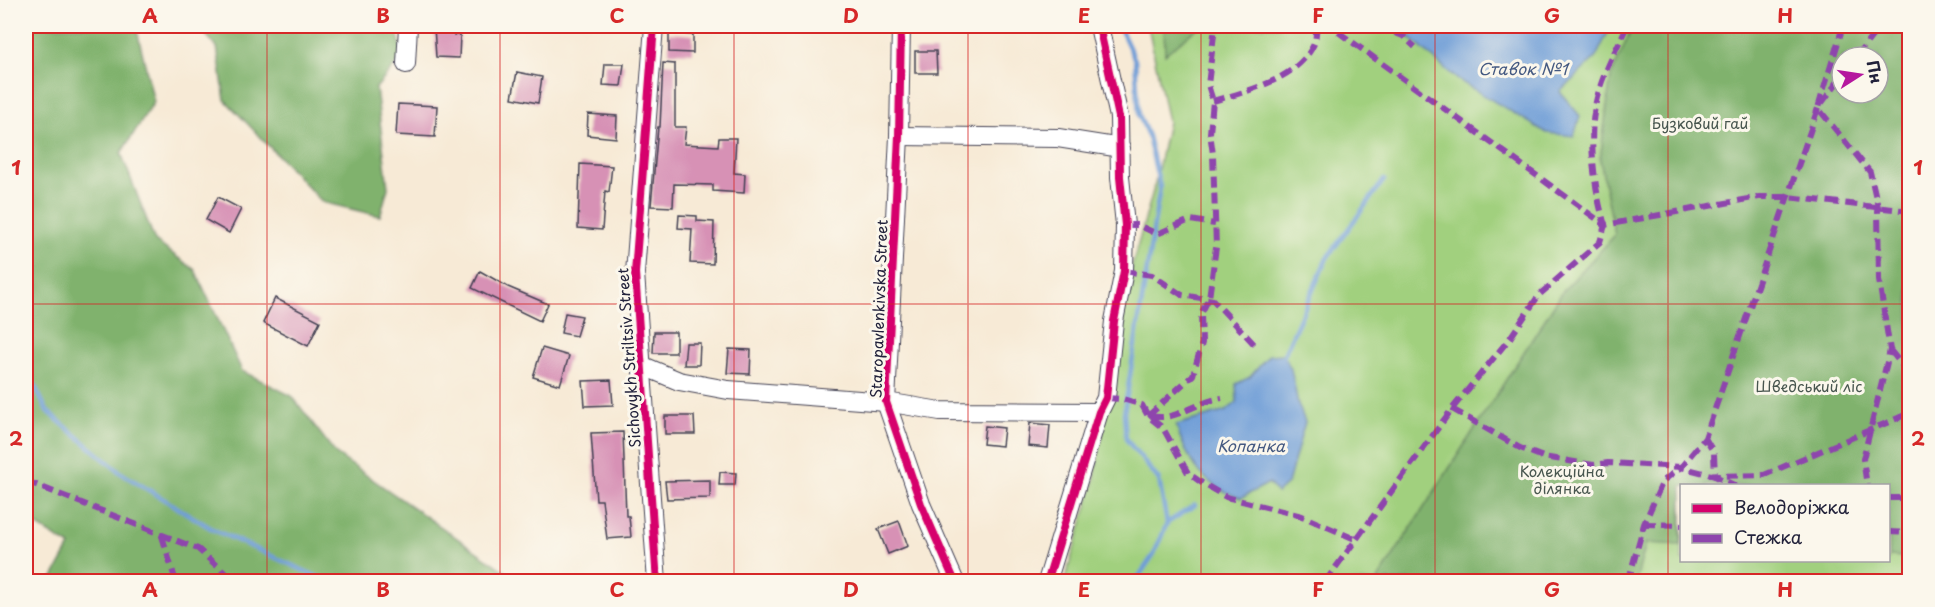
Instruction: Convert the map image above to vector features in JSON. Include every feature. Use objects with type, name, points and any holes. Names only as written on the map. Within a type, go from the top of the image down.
[{"type":"street","points":[[406,64],[408,26]]},
{"type":"street","name":"Sichovykh Striltsiv Street","points":[[654,26],[634,273],[657,582]]},
{"type":"street","name":"Staropavlenkivska Street","points":[[901,26],[900,135],[886,402],[921,504],[955,582]]},
{"type":"street","points":[[1047,582],[1099,412],[1106,399],[1114,321],[1124,271],[1125,225],[1120,177],[1119,117],[1099,26]]},
{"type":"street","points":[[900,135],[1058,138],[1121,148]]},
{"type":"street","points":[[641,365],[679,381],[728,390],[886,402],[940,411],[1099,412]]},
{"type":"green space","points":[[26,26],[136,26],[154,102],[121,153],[155,241],[195,270],[242,371],[292,396],[336,454],[519,581],[51,581],[70,546],[26,519]]},
{"type":"green space","points":[[198,26],[370,26],[374,31],[397,32],[406,64],[397,63],[376,88],[388,188],[380,216],[322,202],[225,100],[217,47]]},
{"type":"green space","points":[[1148,26],[1909,26],[1888,484],[1680,484],[1680,562],[1890,562],[1890,556],[1909,557],[1909,581],[1064,582],[1094,483],[1126,287],[1155,184],[1168,122]]},
{"type":"green space","points":[[1164,26],[1200,26],[1165,54]]},
{"type":"green space","points":[[1633,26],[1909,26],[1909,557],[1890,556],[1890,484],[1680,484],[1680,545],[1646,543],[1636,581],[1377,581],[1563,291],[1615,235],[1600,160],[1611,76]]},
{"type":"water","name":"Ставок №1","points":[[1415,26],[1611,26],[1596,57],[1560,92],[1580,116],[1574,136],[1547,133],[1458,80],[1410,38]]},
{"type":"water","name":"Копанка","points":[[1283,354],[1291,369],[1298,404],[1305,422],[1288,483],[1277,493],[1269,483],[1241,498],[1207,480],[1192,461],[1176,425],[1226,411],[1237,402],[1236,384],[1250,377],[1269,355]]},
{"type":"building","points":[[434,27],[455,28],[454,35],[460,35],[459,58],[436,57]]},
{"type":"building","points":[[669,33],[693,35],[693,53],[669,52]]},
{"type":"building","points":[[915,51],[936,51],[937,73],[915,73]]},
{"type":"building","points":[[663,63],[675,64],[675,127],[686,127],[684,144],[718,146],[719,138],[736,138],[734,173],[745,174],[744,193],[713,191],[713,185],[674,184],[673,207],[651,206],[658,127],[660,127]]},
{"type":"building","points":[[605,64],[624,64],[621,86],[603,85]]},
{"type":"building","points":[[517,72],[542,77],[538,103],[512,98]]},
{"type":"building","points":[[398,104],[437,106],[435,137],[396,135]]},
{"type":"building","points":[[588,114],[617,116],[616,138],[587,135]]},
{"type":"building","points":[[580,164],[612,166],[609,192],[605,191],[602,230],[578,228]]},
{"type":"building","points":[[218,197],[241,209],[229,233],[206,220]]},
{"type":"building","points":[[679,215],[697,216],[697,221],[714,222],[713,264],[690,263],[692,229],[678,228]]},
{"type":"building","points":[[480,271],[508,287],[548,304],[540,321],[472,288]]},
{"type":"building","points":[[275,298],[320,321],[308,346],[263,323]]},
{"type":"building","points":[[565,313],[582,316],[576,336],[561,333]]},
{"type":"building","points":[[654,332],[676,332],[676,353],[653,353]]},
{"type":"building","points":[[686,343],[700,343],[699,365],[684,365]]},
{"type":"building","points":[[542,348],[569,356],[560,385],[533,377]]},
{"type":"building","points":[[729,349],[751,350],[750,374],[727,373]]},
{"type":"building","points":[[611,380],[613,405],[585,406],[583,381]]},
{"type":"building","points":[[665,416],[694,416],[695,434],[665,434]]},
{"type":"building","points":[[1030,423],[1050,425],[1048,448],[1028,446]]},
{"type":"building","points":[[985,426],[1004,428],[1002,446],[983,444]]},
{"type":"building","points":[[623,432],[626,516],[629,516],[631,537],[607,539],[602,500],[596,500],[591,433]]},
{"type":"building","points":[[720,472],[736,473],[735,485],[719,485]]},
{"type":"building","points":[[710,480],[710,498],[667,499],[665,481]]},
{"type":"building","points":[[899,521],[908,546],[888,554],[878,529]]},
{"type":"waterway","points":[[1119,26],[1135,60],[1139,115],[1148,136],[1160,187],[1124,413],[1126,439],[1159,480],[1167,523],[1154,554],[1135,582]]},
{"type":"waterway","points":[[1282,359],[1327,258],[1384,180]]},
{"type":"waterway","points":[[26,368],[47,411],[121,473],[214,530],[329,582]]},
{"type":"waterway","points":[[1167,523],[1195,505]]},
{"type":"marked path","points":[[1148,416],[1193,375],[1202,343],[1201,314],[1209,298],[1216,247],[1213,154],[1210,133],[1213,101],[1208,85],[1215,26]]},
{"type":"marked path","points":[[1213,101],[1270,82],[1296,67],[1314,44],[1317,26]]},
{"type":"marked path","points":[[1325,582],[1452,409],[1510,338],[1539,295],[1600,242],[1605,225],[1330,26]]},
{"type":"marked path","points":[[1378,26],[1403,36],[1415,47]]},
{"type":"marked path","points":[[1627,26],[1603,79],[1594,113],[1592,140],[1594,169],[1598,199],[1605,225],[1759,197],[1788,197],[1910,211]]},
{"type":"marked path","points":[[1843,26],[1818,108],[1870,172],[1878,207],[1879,280],[1890,350],[1863,459],[1867,484]]},
{"type":"marked path","points":[[1865,45],[1880,26]]},
{"type":"marked path","points":[[1628,582],[1644,524],[1663,481],[1681,467],[1705,438],[1818,108],[1830,92]]},
{"type":"marked path","points":[[1125,225],[1138,225],[1157,234],[1190,220],[1215,224]]},
{"type":"marked path","points":[[1124,271],[1152,275],[1182,295],[1213,300],[1254,344]]},
{"type":"marked path","points":[[1890,350],[1910,375]]},
{"type":"marked path","points":[[1106,398],[1123,399],[1142,405],[1148,416],[1163,428],[1188,473],[1226,497],[1302,516],[1355,539]]},
{"type":"marked path","points":[[1151,416],[1178,414],[1222,398]]},
{"type":"marked path","points":[[1452,409],[1520,448],[1543,457],[1594,465],[1608,463],[1681,467],[1715,476],[1764,475],[1910,413]]},
{"type":"marked path","points":[[1705,438],[1714,453],[1715,476],[1732,484]]},
{"type":"marked path","points":[[26,481],[198,549],[235,582]]},
{"type":"marked path","points":[[1890,498],[1910,498]]},
{"type":"marked path","points":[[1644,524],[1680,525]]},
{"type":"marked path","points":[[1890,532],[1910,533]]},
{"type":"marked path","points":[[162,536],[176,582]]},
{"type":"cycle path","points":[[654,26],[635,273],[657,582]]},
{"type":"cycle path","points":[[901,26],[899,136],[886,402],[921,504],[955,582]]},
{"type":"cycle path","points":[[1047,582],[1099,412],[1106,398],[1114,321],[1124,271],[1125,225],[1120,177],[1119,117],[1099,26]]},
{"type":"park label","name":"Бузковий гай","points":[[1700,122]]},
{"type":"park label","name":"Шведський ліс","points":[[1809,385]]},
{"type":"park label","name":"Колекційна ділянка","points":[[1562,478]]}]
